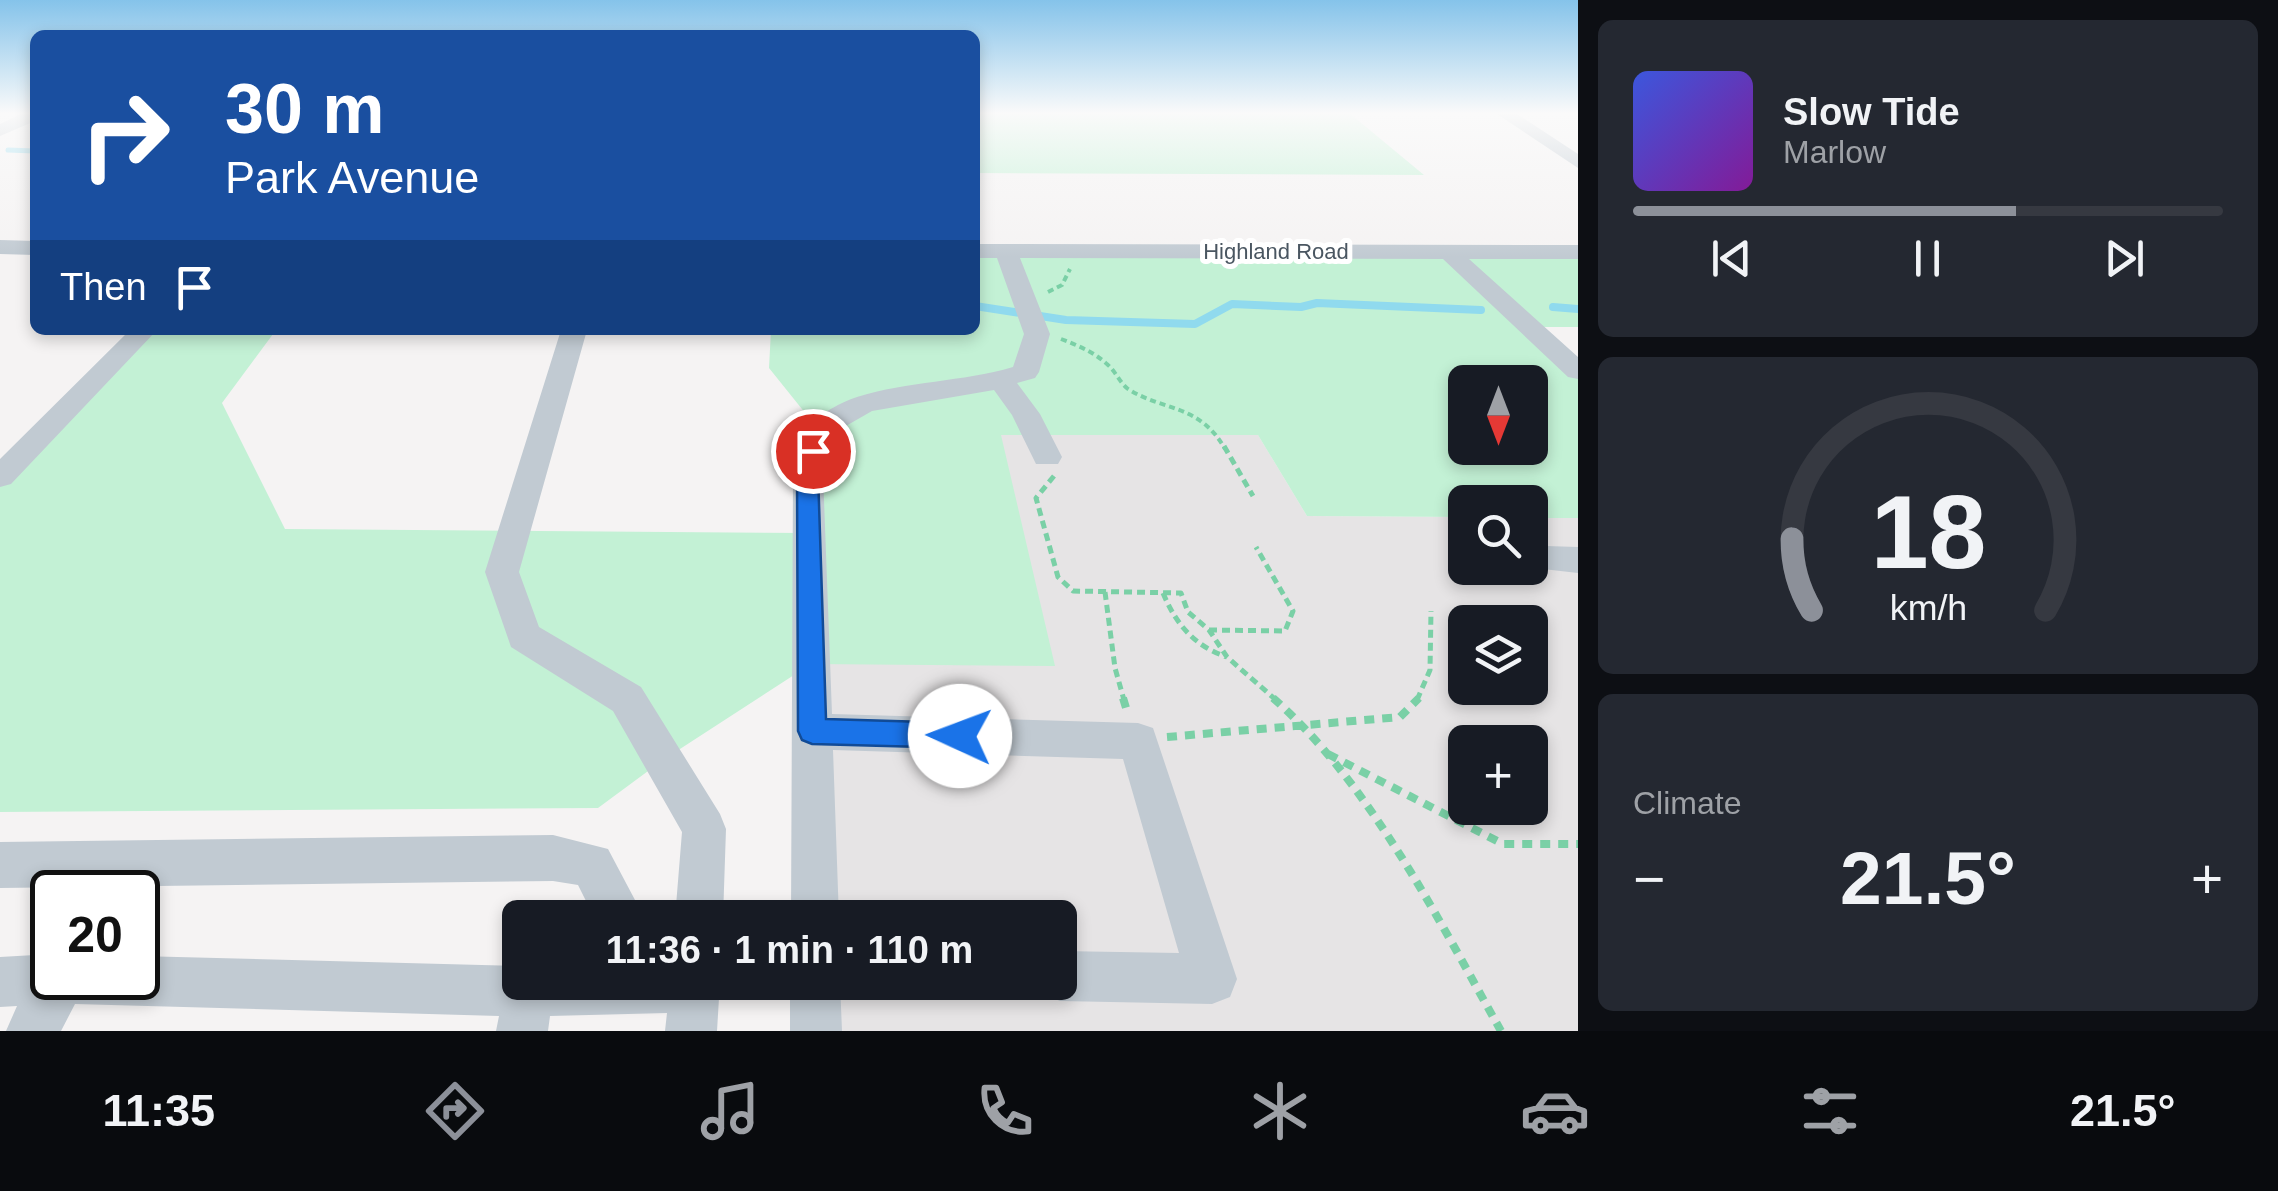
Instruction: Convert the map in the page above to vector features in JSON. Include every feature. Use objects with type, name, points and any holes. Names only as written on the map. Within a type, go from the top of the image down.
[{"type":"street","points":[[0,247],[30,248]]},
{"type":"street","name":"Highland Road","points":[[980,251],[1578,252]]},
{"type":"street","points":[[814,900],[808,473],[818,429],[863,404],[1001,380],[1025,372],[1040,318],[1006,251]]},
{"type":"street","points":[[1449,252],[1578,371]]},
{"type":"street","points":[[0,477],[139,335]]},
{"type":"street","points":[[573,335],[502,572],[524,636],[628,699],[704,828],[700,900]]},
{"type":"street","points":[[1001,380],[1026,414],[1047,457]]},
{"type":"street","points":[[812,731],[1138,740],[1212,979],[1077,976]]},
{"type":"street","points":[[0,866],[554,858],[592,865],[611,900]]},
{"type":"street","points":[[0,982],[30,981]]},
{"type":"street","points":[[160,986],[525,1011],[558,1000]]},
{"type":"street","points":[[32,1031],[50,1000]]},
{"type":"street","points":[[815,1000],[816,1031]]},
{"type":"path","points":[[1067,258],[1070,272],[1062,285],[1042,294],[1040,318],[1111,366],[1127,388],[1181,408],[1200,421],[1220,442],[1253,496]]},
{"type":"path","points":[[1047,457],[1047,464],[1056,467],[1053,479],[1036,498],[1058,577],[1073,591],[1181,593],[1188,612],[1228,657],[1302,723],[1404,858],[1501,1031]]},
{"type":"path","points":[[1208,630],[1286,631],[1293,611],[1256,547]]},
{"type":"path","points":[[1105,592],[1115,668],[1138,740],[1400,717],[1423,699],[1433,667],[1431,611]]},
{"type":"path","points":[[1163,593],[1173,619],[1206,652],[1228,657]]},
{"type":"path","points":[[1323,752],[1503,844],[1578,844]]},
{"type":"shaded area","points":[[1000,435],[1258,435],[1307,516],[1448,517],[1448,585],[1548,585],[1548,518],[1578,518],[1578,1031],[816,1031],[815,1000],[1077,1000],[1077,900],[815,900],[811,664]]},
{"type":"green space","points":[[980,160],[1406,160],[1424,175],[980,173]]},
{"type":"green space","points":[[980,251],[1578,252],[1578,327],[1532,327],[1578,371],[1578,518],[1548,518],[1548,485],[1448,485],[1448,517],[1307,516],[1258,435],[1001,435],[1055,666],[811,664],[663,760],[598,808],[0,812],[0,466],[139,335],[272,335],[222,403],[285,529],[808,533],[818,429],[769,368],[771,335],[980,335]]},
{"type":"waterway","points":[[980,307],[1066,320],[1195,324],[1232,304],[1301,307],[1317,303],[1481,310]]},
{"type":"waterway","points":[[1553,307],[1578,309]]},
{"type":"route","points":[[813,451],[808,473],[812,731],[960,736]]}]
